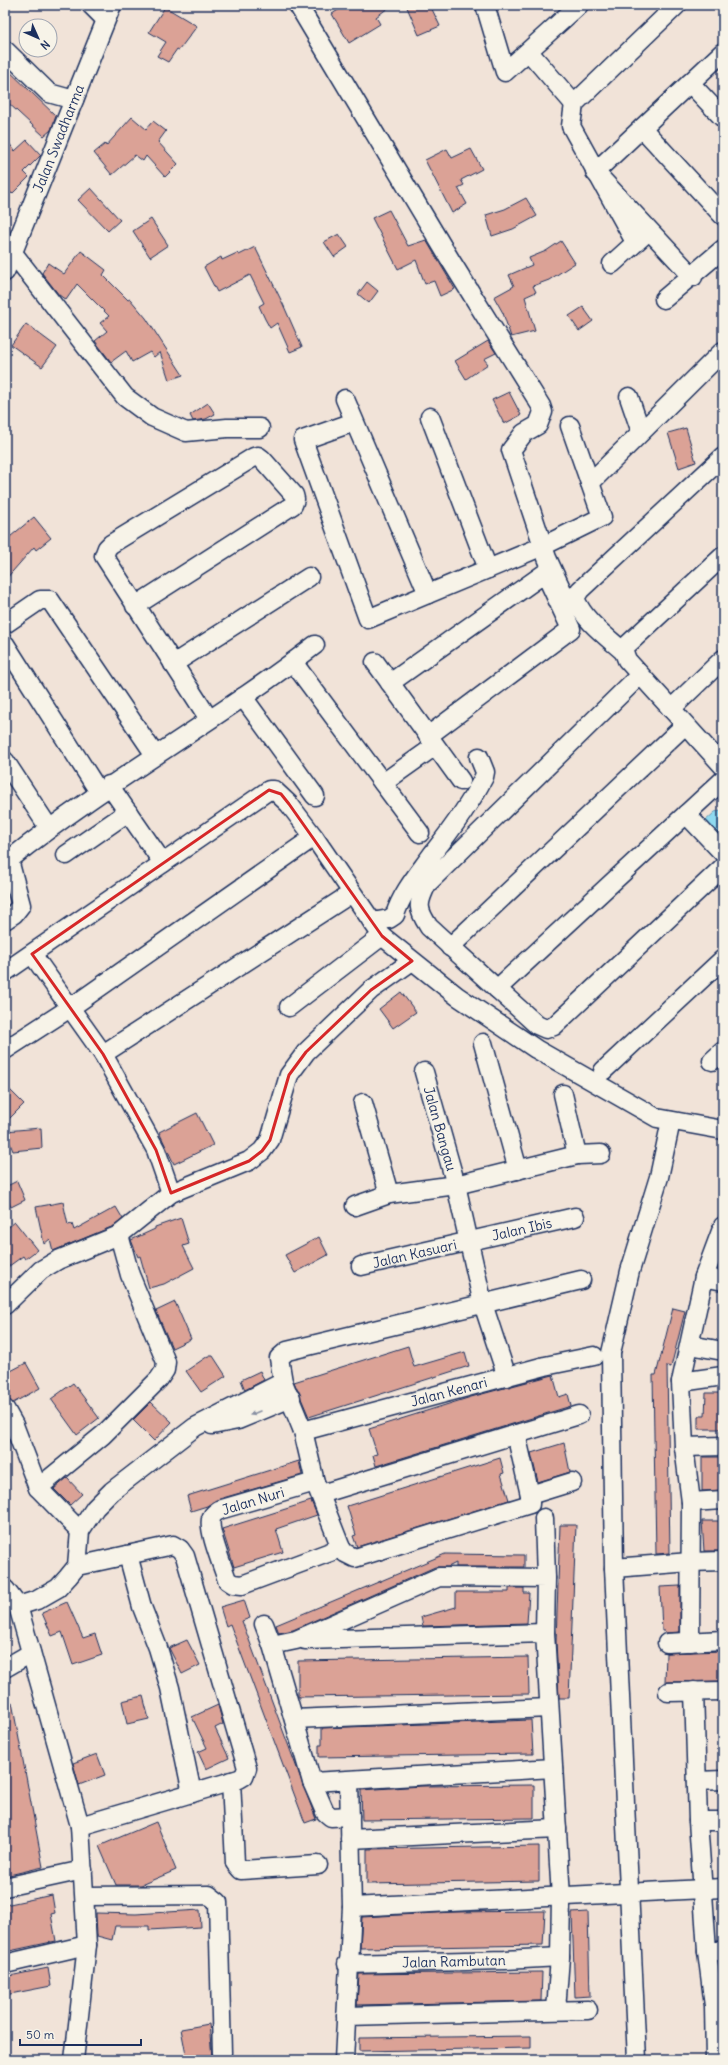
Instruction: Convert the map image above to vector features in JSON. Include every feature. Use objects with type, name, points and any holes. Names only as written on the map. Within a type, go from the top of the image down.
[{"type":"street","points":[[91,5],[108,12]]},
{"type":"street","points":[[298,5],[451,261],[542,406],[543,412],[538,425],[524,434],[511,450],[543,546],[566,599]]},
{"type":"street","points":[[485,5],[505,72],[579,5]]},
{"type":"street","points":[[635,242],[595,172],[571,126],[574,104],[677,5]]},
{"type":"street","name":"Jalan Swadharma","points":[[5,272],[108,12]]},
{"type":"street","points":[[5,50],[49,93],[74,100]]},
{"type":"street","points":[[528,52],[574,104]]},
{"type":"street","points":[[595,172],[723,52]]},
{"type":"street","points":[[690,83],[723,118]]},
{"type":"street","points":[[642,128],[723,216]]},
{"type":"street","points":[[595,172],[693,276]]},
{"type":"street","points":[[612,264],[649,230]]},
{"type":"street","points":[[664,299],[693,276],[723,249]]},
{"type":"street","points":[[13,253],[125,397],[152,417],[186,432],[227,428],[260,428]]},
{"type":"street","points":[[590,483],[723,351]]},
{"type":"street","points":[[629,397],[641,432]]},
{"type":"street","points":[[345,399],[428,594]]},
{"type":"street","points":[[430,417],[488,569]]},
{"type":"street","points":[[354,422],[302,440],[368,619],[543,546],[602,517],[570,426]]},
{"type":"street","points":[[135,606],[293,505],[295,500],[294,495],[262,459],[258,456],[254,457],[107,548],[104,556],[135,606],[209,719]]},
{"type":"street","points":[[497,989],[686,814],[723,768],[627,660],[624,652],[589,621],[580,610],[575,598],[580,590],[723,457]]},
{"type":"street","points":[[624,652],[625,647],[723,556]]},
{"type":"street","points":[[383,783],[432,741],[571,629],[545,573],[390,683]]},
{"type":"street","points":[[173,664],[309,577]]},
{"type":"street","points":[[5,624],[40,600],[50,600],[155,754]]},
{"type":"street","points":[[5,644],[104,788],[128,812],[163,863]]},
{"type":"street","points":[[5,920],[14,914],[21,905],[7,857],[104,788],[243,697],[315,645]]},
{"type":"street","points":[[671,709],[723,659]]},
{"type":"street","points":[[293,662],[420,833]]},
{"type":"street","points":[[375,662],[461,782]]},
{"type":"street","points":[[640,675],[427,884],[420,898],[420,914],[429,927],[450,947],[537,1025],[546,1029],[554,1026],[723,867]]},
{"type":"street","points":[[243,697],[315,796]]},
{"type":"street","points":[[450,947],[686,725]]},
{"type":"street","points":[[289,1007],[377,929],[395,915],[398,905],[458,820],[484,777],[485,772],[479,758]]},
{"type":"street","points":[[5,761],[49,828]]},
{"type":"street","points":[[5,972],[269,790],[274,790],[281,794],[314,838],[377,929],[412,961],[457,996],[536,1049],[628,1103],[657,1118],[723,1130]]},
{"type":"street","points":[[66,855],[128,812]]},
{"type":"street","points":[[686,814],[723,853]]},
{"type":"street","points":[[5,1050],[70,1008],[314,838]]},
{"type":"street","points":[[103,1054],[352,893]]},
{"type":"street","points":[[32,954],[103,1054],[156,1150],[171,1193]]},
{"type":"street","points":[[603,1070],[723,959]]},
{"type":"street","points":[[5,1305],[41,1270],[58,1260],[119,1235],[171,1193],[248,1161],[262,1151],[270,1140],[289,1075],[306,1052],[371,990],[412,961]]},
{"type":"street","points":[[483,1043],[518,1170]]},
{"type":"street","name":"Jalan Bangau","points":[[424,1072],[456,1184],[483,1304],[507,1377]]},
{"type":"street","points":[[563,1094],[577,1155]]},
{"type":"street","points":[[363,1103],[389,1194]]},
{"type":"street","points":[[636,2060],[630,1892],[614,1568],[611,1353],[630,1272],[659,1177],[671,1121]]},
{"type":"street","points":[[355,1206],[389,1194],[456,1184],[577,1155],[601,1154]]},
{"type":"street","name":"Jalan Ibis","points":[[469,1242],[575,1217]]},
{"type":"street","points":[[690,1642],[691,1502],[684,1447],[681,1382],[704,1277],[723,1226]]},
{"type":"street","points":[[38,1488],[103,1435],[160,1379],[165,1370],[166,1362],[130,1275],[119,1235]]},
{"type":"street","name":"Jalan Kasuari","points":[[361,1266],[469,1242]]},
{"type":"street","points":[[704,1277],[723,1281]]},
{"type":"street","points":[[516,1434],[530,1495],[530,1504],[355,1558],[345,1553],[341,1548],[318,1488],[303,1430],[291,1398],[283,1382],[279,1358],[287,1351],[581,1280]]},
{"type":"street","points":[[690,1345],[723,1351]]},
{"type":"street","name":"Jalan Kenari","points":[[303,1430],[594,1356]]},
{"type":"street","points":[[681,1382],[723,1376]]},
{"type":"street","points":[[18,1606],[37,1600],[58,1588],[77,1566],[80,1531],[95,1508],[112,1491],[195,1427],[283,1382]]},
{"type":"street","points":[[195,1427],[238,1420],[291,1398]]},
{"type":"street","points":[[5,1409],[14,1426],[38,1488],[80,1531]]},
{"type":"street","points":[[318,1488],[516,1434],[579,1415]]},
{"type":"street","points":[[684,1447],[723,1446]]},
{"type":"street","points":[[530,1495],[572,1482]]},
{"type":"street","name":"Jalan Nuri","points":[[318,1488],[219,1510],[213,1514],[211,1519],[211,1530],[227,1580],[233,1584],[242,1585],[341,1548]]},
{"type":"street","points":[[691,1502],[723,1500]]},
{"type":"street","points":[[544,1518],[546,1578],[544,1633],[561,1897],[560,1957],[556,2010]]},
{"type":"street","points":[[77,1566],[173,1545],[180,1549],[185,1556],[247,1768],[244,1776],[231,1781],[80,1826]]},
{"type":"street","points":[[128,1555],[142,1608],[158,1648],[170,1688],[192,1793]]},
{"type":"street","points":[[614,1568],[723,1561]]},
{"type":"street","points":[[296,1640],[439,1577],[546,1578]]},
{"type":"street","points":[[5,1588],[18,1606],[80,1826],[87,1945],[74,2060]]},
{"type":"street","points":[[264,1624],[272,1645],[312,1782],[325,1812],[331,1817],[350,1816]]},
{"type":"street","points":[[272,1645],[296,1640],[544,1633]]},
{"type":"street","points":[[667,1643],[723,1640]]},
{"type":"street","points":[[5,1668],[31,1653]]},
{"type":"street","points":[[694,1691],[698,1821],[703,1889],[715,1951],[719,2006],[715,2060]]},
{"type":"street","points":[[668,1692],[723,1691]]},
{"type":"street","points":[[294,1719],[549,1708]]},
{"type":"street","points":[[312,1782],[553,1768]]},
{"type":"street","points":[[697,1781],[723,1780]]},
{"type":"street","points":[[231,1781],[235,1863],[237,1868],[241,1870],[318,1865]]},
{"type":"street","points":[[344,2060],[352,1907],[349,1781]]},
{"type":"street","points":[[698,1821],[723,1821]]},
{"type":"street","points":[[350,1839],[557,1829]]},
{"type":"street","points":[[5,1887],[83,1870]]},
{"type":"street","points":[[352,1907],[723,1888]]},
{"type":"street","points":[[85,1896],[209,1895],[218,1902],[222,2053]]},
{"type":"street","points":[[5,1964],[87,1945]]},
{"type":"street","name":"Jalan Rambutan","points":[[348,1964],[560,1957]]},
{"type":"street","points":[[346,2016],[588,2010]]},
{"type":"highlighted area","points":[[269,790],[281,794],[289,804],[382,936],[412,961],[371,990],[306,1052],[289,1075],[270,1140],[262,1151],[249,1161],[171,1193],[156,1150],[103,1054],[32,954]]},
{"type":"water","points":[[723,809],[723,844],[703,823],[715,812]]},
{"type":"building","points":[[346,5],[392,5],[376,17],[380,24],[349,43],[332,14]]},
{"type":"building","points":[[406,5],[430,5],[440,26],[419,35]]},
{"type":"building","points":[[165,7],[197,26],[168,62],[157,56],[166,42],[149,32]]},
{"type":"building","points":[[5,67],[56,116],[51,130],[44,136],[5,100]]},
{"type":"building","points":[[132,117],[146,129],[153,121],[166,131],[158,142],[178,164],[165,177],[146,156],[143,161],[135,155],[112,175],[94,153],[105,144],[106,146]]},
{"type":"building","points":[[5,138],[15,151],[27,140],[41,155],[24,172],[29,177],[12,194],[5,186]]},
{"type":"building","points":[[447,149],[452,158],[471,149],[482,169],[461,180],[464,185],[458,188],[467,204],[452,213],[425,160]]},
{"type":"building","points":[[91,188],[120,220],[108,231],[78,200]]},
{"type":"building","points":[[526,198],[537,216],[513,229],[492,236],[486,215],[505,209]]},
{"type":"building","points":[[389,210],[408,246],[426,240],[455,289],[440,296],[434,281],[425,284],[416,260],[398,269],[372,218]]},
{"type":"building","points":[[151,219],[168,245],[150,257],[133,231]]},
{"type":"building","points":[[339,234],[348,247],[334,257],[324,242]]},
{"type":"building","points":[[561,241],[575,263],[549,280],[533,286],[536,292],[525,297],[535,331],[511,337],[503,313],[494,297],[514,286],[509,275],[532,265],[529,258],[546,251]]},
{"type":"building","points":[[255,247],[302,347],[290,352],[277,323],[270,328],[265,319],[259,306],[264,303],[250,275],[217,292],[204,267],[221,257],[222,260],[237,253],[239,255]]},
{"type":"building","points":[[81,251],[106,270],[103,275],[128,300],[130,299],[146,318],[183,375],[169,380],[160,352],[154,357],[150,352],[132,362],[126,351],[111,362],[95,341],[107,331],[100,323],[109,316],[77,284],[66,300],[59,295],[42,273],[48,263],[64,274]]},
{"type":"building","points":[[367,282],[378,291],[369,303],[358,294]]},
{"type":"building","points":[[583,307],[593,321],[579,331],[569,316]]},
{"type":"building","points":[[26,324],[57,347],[42,367],[11,345]]},
{"type":"building","points":[[488,341],[496,353],[484,359],[488,364],[466,379],[455,361]]},
{"type":"building","points":[[509,392],[521,415],[504,424],[492,400]]},
{"type":"building","points":[[208,403],[215,414],[206,419],[193,421],[190,415]]},
{"type":"building","points":[[686,428],[696,462],[679,468],[668,433]]},
{"type":"building","points":[[34,517],[51,538],[36,550],[34,547],[5,580],[5,541]]},
{"type":"building","points":[[401,992],[416,1012],[393,1028],[379,1009]]},
{"type":"building","points":[[5,1085],[24,1104],[5,1123]]},
{"type":"building","points":[[197,1113],[213,1145],[174,1164],[159,1132]]},
{"type":"building","points":[[41,1128],[42,1148],[13,1151],[5,1131]]},
{"type":"building","points":[[17,1181],[25,1200],[11,1207],[5,1194],[5,1187]]},
{"type":"building","points":[[63,1202],[68,1225],[72,1224],[74,1230],[116,1207],[123,1219],[114,1226],[53,1251],[50,1239],[44,1244],[36,1207]]},
{"type":"building","points":[[181,1218],[189,1244],[183,1246],[194,1268],[164,1284],[149,1288],[140,1256],[138,1257],[131,1240],[155,1229],[155,1227]]},
{"type":"building","points":[[15,1222],[37,1250],[25,1259],[23,1256],[5,1269],[5,1230]]},
{"type":"building","points":[[319,1237],[328,1255],[295,1273],[285,1255]]},
{"type":"building","points":[[175,1302],[191,1339],[172,1348],[156,1311]]},
{"type":"building","points":[[673,1308],[685,1311],[671,1367],[667,1366],[670,1553],[656,1554],[653,1375],[656,1375]]},
{"type":"building","points":[[408,1346],[414,1367],[465,1352],[469,1366],[309,1417],[294,1382]]},
{"type":"building","points":[[208,1356],[213,1356],[226,1376],[201,1392],[186,1371]]},
{"type":"building","points":[[26,1363],[40,1388],[13,1403],[5,1399],[5,1374]]},
{"type":"building","points":[[260,1371],[264,1380],[245,1390],[241,1380]]},
{"type":"building","points":[[553,1375],[559,1397],[568,1394],[571,1406],[376,1466],[373,1455],[377,1454],[369,1429],[471,1397]]},
{"type":"building","points":[[73,1383],[99,1418],[77,1435],[51,1399]]},
{"type":"building","points":[[706,1393],[723,1393],[723,1429],[698,1429],[698,1416],[705,1416]]},
{"type":"building","points":[[151,1402],[172,1422],[154,1441],[133,1420]]},
{"type":"building","points":[[564,1443],[570,1472],[538,1482],[531,1453]]},
{"type":"building","points":[[702,1457],[723,1457],[723,1490],[702,1491]]},
{"type":"building","points":[[500,1458],[504,1473],[501,1474],[509,1500],[357,1547],[353,1536],[356,1535],[347,1506]]},
{"type":"building","points":[[299,1461],[302,1475],[216,1500],[207,1506],[191,1511],[187,1496]]},
{"type":"building","points":[[67,1478],[82,1494],[70,1505],[54,1489]]},
{"type":"building","points":[[311,1501],[317,1515],[276,1529],[283,1552],[234,1567],[222,1529]]},
{"type":"building","points":[[702,1521],[723,1521],[723,1551],[704,1551]]},
{"type":"building","points":[[560,1525],[576,1525],[569,1698],[559,1698],[556,1642]]},
{"type":"building","points":[[445,1554],[524,1555],[524,1567],[456,1567],[456,1563],[448,1567],[435,1567],[293,1630],[279,1633],[276,1625]]},
{"type":"building","points":[[680,1586],[680,1632],[665,1633],[665,1631],[662,1631],[660,1587]]},
{"type":"building","points":[[509,1588],[524,1588],[524,1593],[529,1593],[527,1623],[423,1626],[421,1617],[456,1607],[456,1592],[509,1592]]},
{"type":"building","points":[[244,1600],[250,1618],[242,1621],[316,1819],[305,1823],[230,1624],[226,1626],[220,1607]]},
{"type":"building","points":[[67,1602],[83,1638],[95,1634],[102,1655],[73,1665],[62,1632],[52,1636],[42,1613]]},
{"type":"building","points":[[187,1640],[200,1665],[182,1674],[169,1648]]},
{"type":"building","points":[[723,1651],[723,1681],[665,1682],[666,1653]]},
{"type":"building","points":[[528,1657],[529,1694],[298,1697],[298,1661]]},
{"type":"building","points":[[143,1696],[149,1719],[127,1724],[122,1701]]},
{"type":"building","points":[[5,1702],[12,1702],[43,1867],[5,1876]]},
{"type":"building","points":[[218,1705],[223,1724],[215,1728],[229,1758],[206,1769],[198,1752],[207,1748],[192,1717]]},
{"type":"building","points":[[531,1720],[533,1754],[319,1757],[319,1745],[322,1745],[322,1728]]},
{"type":"building","points":[[97,1754],[105,1775],[79,1785],[73,1763]]},
{"type":"building","points":[[534,1785],[534,1818],[362,1820],[361,1790],[422,1786]]},
{"type":"building","points":[[156,1822],[176,1870],[141,1885],[116,1885],[99,1846]]},
{"type":"building","points":[[539,1846],[539,1881],[367,1884],[367,1849]]},
{"type":"building","points":[[52,1895],[55,1913],[51,1914],[56,1941],[5,1952],[5,1905]]},
{"type":"building","points":[[200,1910],[201,1927],[149,1930],[149,1926],[115,1926],[112,1940],[97,1936],[96,1913],[136,1914]]},
{"type":"building","points":[[545,1911],[543,1945],[360,1948],[362,1917],[454,1912]]},
{"type":"building","points":[[588,1912],[590,1996],[575,1997],[572,1913]]},
{"type":"building","points":[[48,1968],[51,1986],[5,1995],[5,1977]]},
{"type":"building","points":[[542,1972],[541,2001],[357,2005],[359,1974]]},
{"type":"building","points":[[209,2024],[212,2057],[187,2060],[181,2029]]},
{"type":"building","points":[[531,2036],[531,2048],[359,2051],[359,2038]]}]
